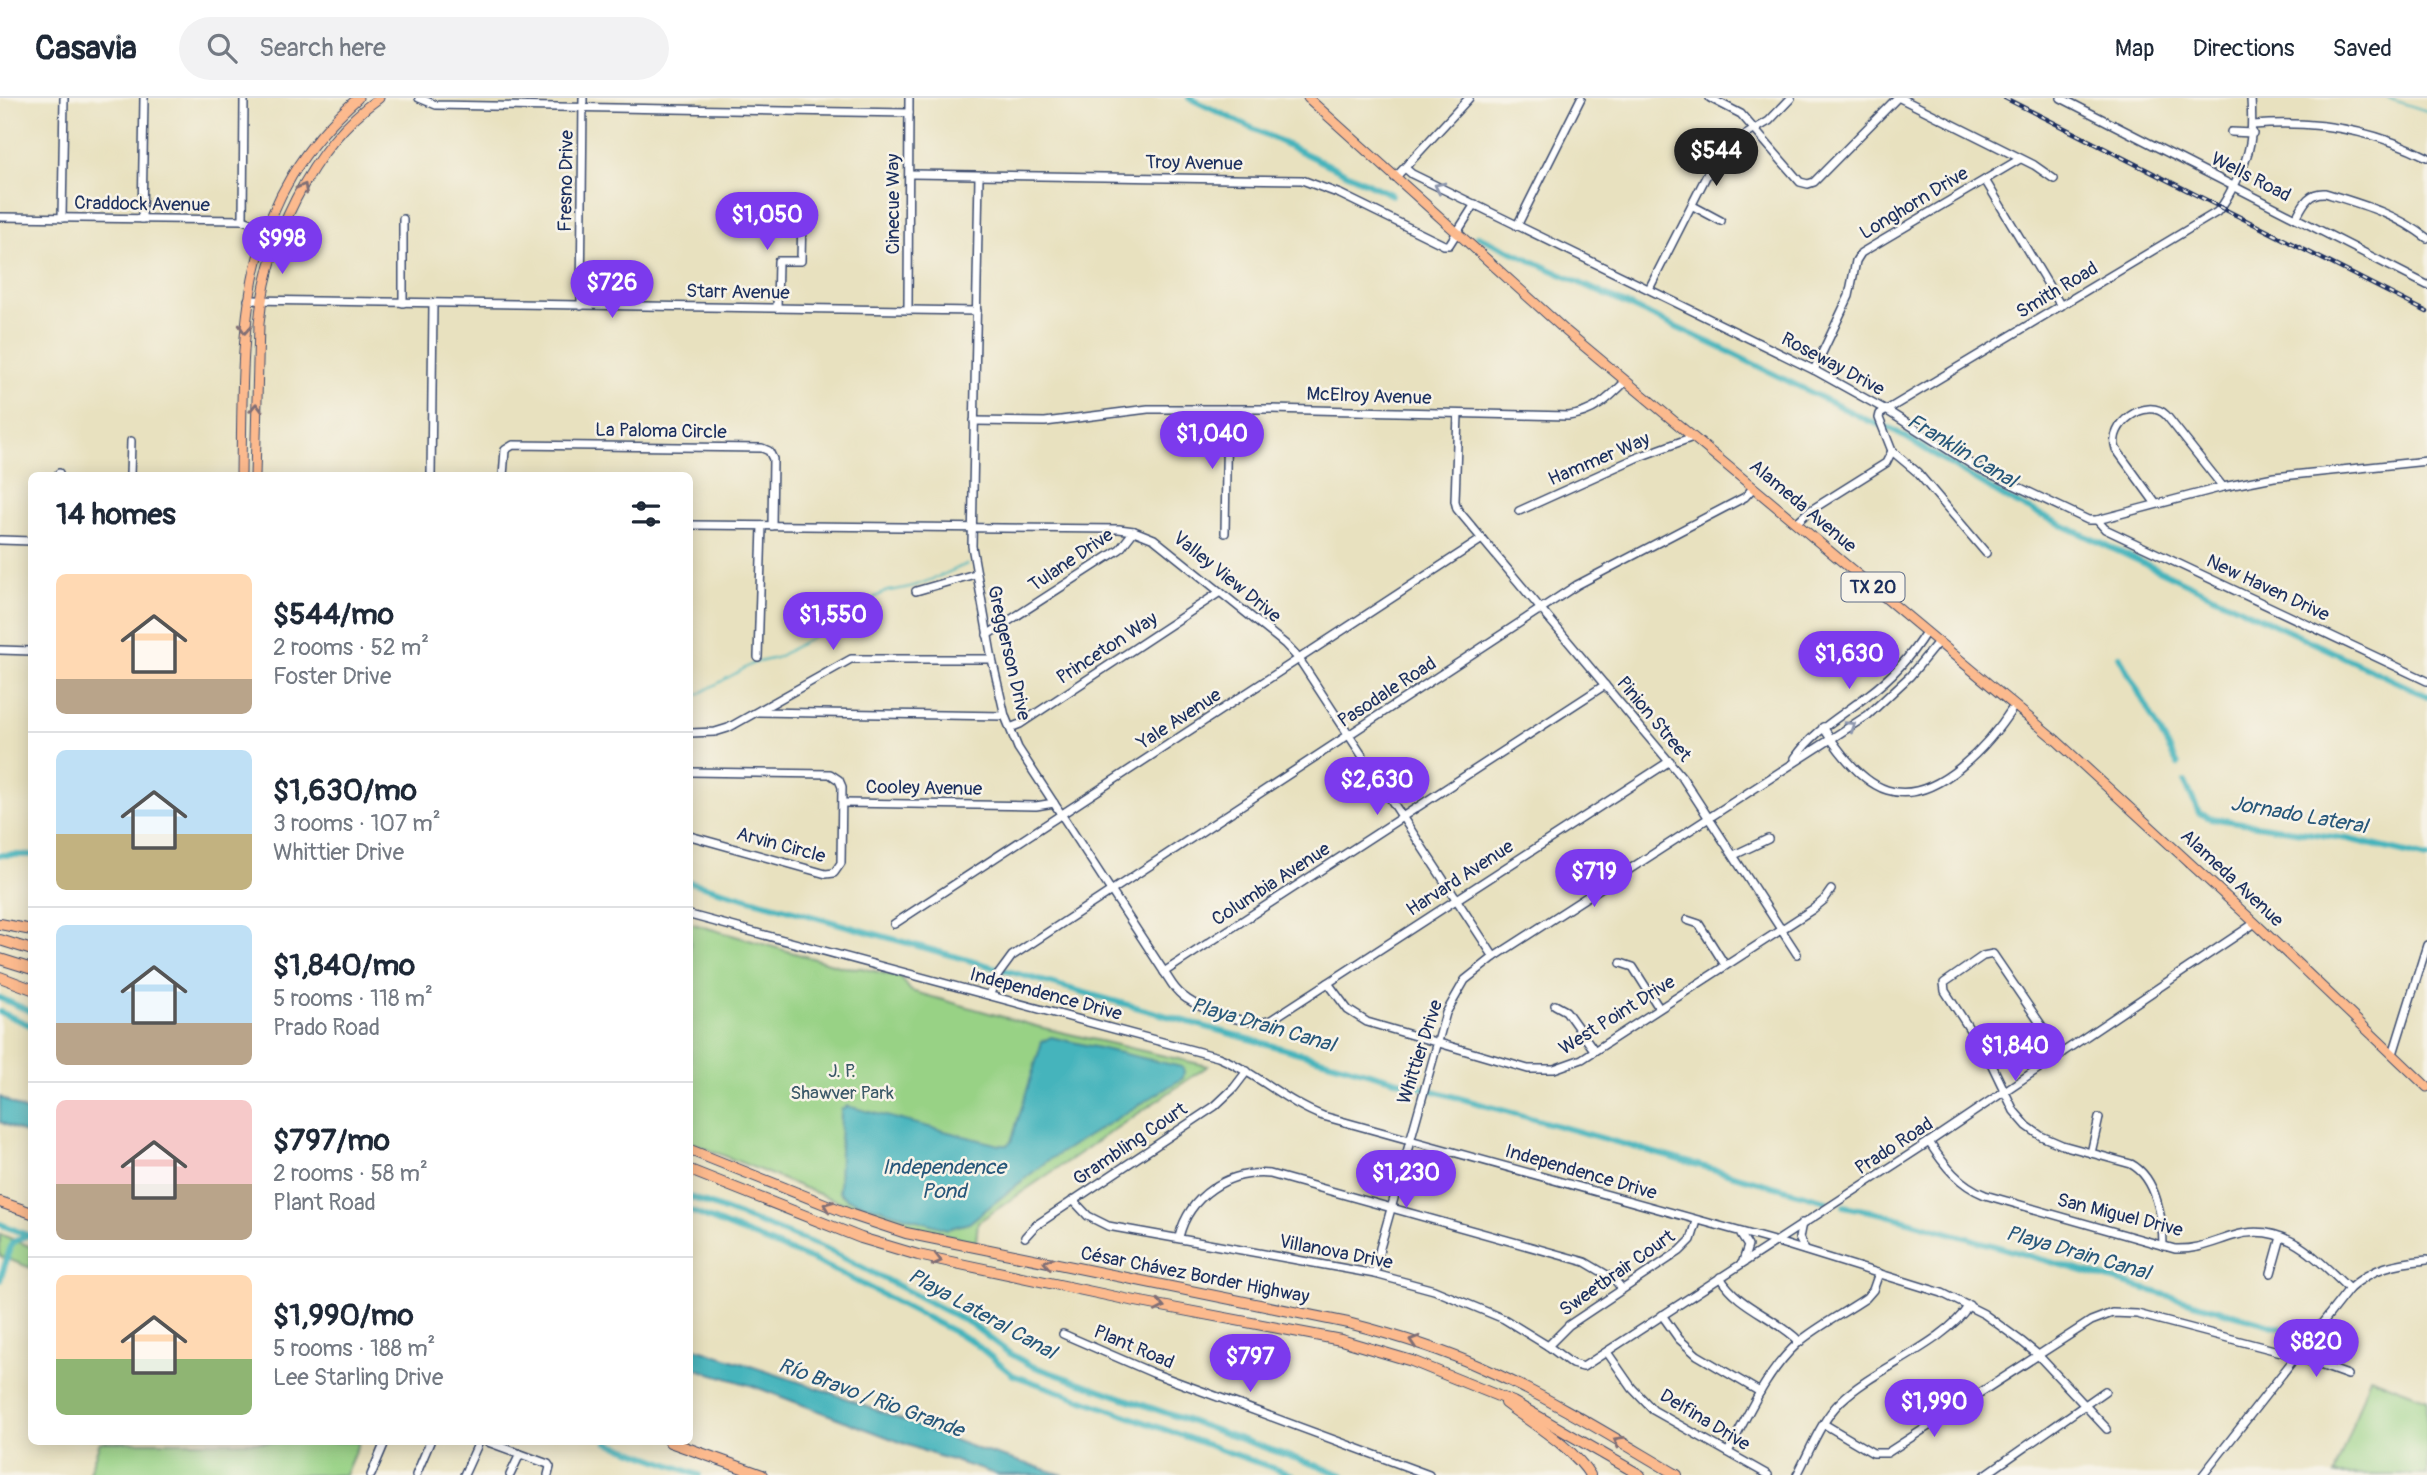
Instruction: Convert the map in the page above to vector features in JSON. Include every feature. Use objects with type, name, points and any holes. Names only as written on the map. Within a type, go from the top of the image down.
[{"type":"highway","points":[[0,924],[28,929]]},
{"type":"highway","points":[[0,940],[28,949]]},
{"type":"highway","points":[[0,958],[28,968]]},
{"type":"highway","points":[[0,977],[28,988]]},
{"type":"highway","name":"César Chávez Border Highway","points":[[693,1151],[852,1215],[906,1233],[1348,1322],[1408,1339],[1460,1358],[1538,1395],[1677,1475]]},
{"type":"highway","name":"César Chávez Border Highway","points":[[693,1171],[862,1238],[918,1255],[1125,1299],[1341,1340],[1412,1361],[1521,1406],[1640,1475]]},
{"type":"highway","points":[[0,1202],[28,1212]]},
{"type":"highway","points":[[1474,1385],[1496,1397],[1562,1446],[1590,1475]]},
{"type":"highway","points":[[678,1445],[762,1475]]},
{"type":"main road","points":[[241,472],[243,365],[248,300],[267,228],[298,164],[326,130],[358,98]]},
{"type":"main road","points":[[255,472],[261,301],[281,233],[297,198],[323,156],[348,125],[379,98]]},
{"type":"main road","name":"Alameda Avenue","points":[[1308,98],[1528,298],[2057,741],[2255,923],[2427,1087]]},
{"type":"street","points":[[62,218],[64,98]]},
{"type":"street","points":[[142,219],[144,98]]},
{"type":"street","points":[[243,220],[244,98]]},
{"type":"street","points":[[419,98],[436,105],[909,113]]},
{"type":"street","name":"Fresno Drive","points":[[582,306],[583,98]]},
{"type":"street","name":"Cinecue Way","points":[[908,310],[909,98]]},
{"type":"street","points":[[1395,178],[1469,98]]},
{"type":"street","points":[[1517,226],[1581,98]]},
{"type":"street","points":[[1710,98],[1736,110],[1800,182],[1808,184],[1824,173],[1899,98],[2034,165],[2054,180]]},
{"type":"street","points":[[1649,289],[1721,150],[1769,121],[1791,98]]},
{"type":"street","name":"Wells Road","points":[[2061,98],[2427,285]]},
{"type":"street","points":[[2251,98],[2253,129]]},
{"type":"street","points":[[2231,132],[2297,124],[2348,129],[2392,141],[2427,157]]},
{"type":"street","name":"Smith Road","points":[[1886,410],[2217,212],[2248,157],[2253,129]]},
{"type":"street","name":"Longhorn Drive","points":[[1814,370],[1849,296],[1856,261],[1861,253],[2020,159]]},
{"type":"street","name":"Roseway Drive","points":[[1405,168],[1412,174],[1517,226],[1814,370],[1886,410],[1982,470],[2088,520],[2097,520]]},
{"type":"street","name":"Troy Avenue","points":[[909,174],[1302,180],[1340,194],[1444,245],[1449,245],[1457,233]]},
{"type":"street","name":"Greggerson Drive","points":[[979,176],[971,528],[975,573],[1005,716],[1018,748],[1178,991],[1195,1004],[1253,1023],[1267,1022]]},
{"type":"street","points":[[1985,180],[2061,306]]},
{"type":"street","points":[[2296,218],[2309,197],[2325,193],[2398,218],[2427,238]]},
{"type":"street","points":[[1457,233],[1475,204]]},
{"type":"street","points":[[1693,206],[1721,221]]},
{"type":"street","points":[[777,308],[778,261],[801,261],[802,213]]},
{"type":"street","name":"Craddock Avenue","points":[[0,217],[243,220],[281,233]]},
{"type":"street","points":[[403,219],[403,303]]},
{"type":"street","name":"Starr Avenue","points":[[248,300],[977,311]]},
{"type":"street","points":[[431,472],[433,303]]},
{"type":"street","name":"McElroy Avenue","points":[[974,421],[1045,422],[1148,409],[1577,415],[1603,404],[1626,381]]},
{"type":"street","points":[[2156,504],[2116,449],[2114,439],[2120,426],[2142,409],[2149,407],[2159,409],[2166,415],[2223,487]]},
{"type":"street","points":[[1225,533],[1227,409]]},
{"type":"street","points":[[1886,410],[1880,414],[1880,421],[1892,451],[1917,472],[1986,553]]},
{"type":"street","name":"Pinion Street","points":[[1458,414],[1457,509],[1670,761],[1797,954]]},
{"type":"street","name":"Hammer Way","points":[[1519,511],[1636,458],[1693,437]]},
{"type":"street","points":[[130,472],[131,441]]},
{"type":"street","name":"La Paloma Circle","points":[[503,472],[503,454],[507,447],[513,444],[762,448],[769,451],[773,459],[772,526]]},
{"type":"street","points":[[1796,523],[1808,512],[1886,463],[1892,451]]},
{"type":"street","points":[[2097,520],[2223,487],[2301,473],[2427,461]]},
{"type":"street","name":"Pasodale Road","points":[[990,994],[998,975],[1012,956],[1577,585],[1745,497],[1753,488]]},
{"type":"street","name":"New Haven Drive","points":[[2097,520],[2105,529],[2427,681]]},
{"type":"street","name":"Valley View Drive","points":[[693,525],[1134,531],[1163,545],[1285,644],[1299,659],[1494,957]]},
{"type":"street","points":[[758,657],[762,526]]},
{"type":"street","name":"Tulane Drive","points":[[987,635],[1120,549],[1134,531]]},
{"type":"street","name":"Yale Avenue","points":[[894,925],[1482,539]]},
{"type":"street","points":[[0,540],[28,541]]},
{"type":"street","points":[[916,592],[975,573]]},
{"type":"street","name":"Princeton Way","points":[[1010,728],[1220,592]]},
{"type":"street","name":"Whittier Drive","points":[[1793,762],[1805,743],[1823,727],[1885,681],[1915,649],[1926,632]]},
{"type":"street","name":"Whittier Drive","points":[[1375,1274],[1437,1042],[1452,999],[1465,980],[1494,957],[1868,715],[1891,695],[1938,642]]},
{"type":"street","points":[[0,650],[28,651]]},
{"type":"street","points":[[693,733],[721,730],[851,659],[992,659]]},
{"type":"street","name":"Columbia Avenue","points":[[1164,972],[1605,685]]},
{"type":"street","points":[[1823,727],[1846,759],[1872,781],[1888,790],[1910,792],[1930,786],[1977,754],[2014,706]]},
{"type":"street","points":[[756,712],[1005,716]]},
{"type":"street","name":"Harvard Avenue","points":[[1267,1022],[1670,761]]},
{"type":"street","name":"Cooley Avenue","points":[[693,772],[830,774],[841,782],[843,803],[1035,806],[1054,803]]},
{"type":"street","name":"Arvin Circle","points":[[693,837],[830,874],[837,871],[841,863],[843,803]]},
{"type":"street","points":[[1734,855],[1746,847],[1768,839]]},
{"type":"street","name":"West Point Drive","points":[[1328,983],[1348,1010],[1367,1022],[1528,1069],[1541,1070],[1570,1065],[1825,900],[1831,890]]},
{"type":"street","name":"Independence Drive","points":[[693,916],[1218,1057],[1247,1071],[1283,1097],[1309,1111],[1774,1241],[1942,1293],[1969,1305],[1998,1323],[2037,1354],[2107,1429]]},
{"type":"street","points":[[1687,920],[1699,924],[1725,965]]},
{"type":"street","name":"Prado Road","points":[[1583,1367],[1929,1142],[2255,923]]},
{"type":"street","points":[[2393,1054],[2427,945]]},
{"type":"street","points":[[2061,1054],[1996,955],[1990,953],[1983,956],[1944,983],[1945,991],[1990,1061],[2020,1118],[2041,1136],[2062,1145],[2131,1164],[2139,1169],[2154,1194],[2161,1213],[2163,1246]]},
{"type":"street","points":[[1620,963],[1633,967],[1659,1008]]},
{"type":"street","points":[[1555,1005],[1566,1011],[1594,1051]]},
{"type":"street","name":"Grambling Court","points":[[1025,1237],[1035,1226],[1215,1106],[1247,1071]]},
{"type":"street","points":[[2091,1153],[2099,1118]]},
{"type":"street","name":"San Miguel Drive","points":[[1929,1142],[1948,1169],[1976,1192],[2163,1246],[2192,1249],[2244,1233],[2281,1237],[2300,1244],[2349,1289]]},
{"type":"street","points":[[1179,1237],[1189,1212],[1205,1194],[1223,1182],[1244,1174],[1270,1174],[1586,1262],[1614,1279],[1622,1289]]},
{"type":"street","name":"Villanova Drive","points":[[1073,1200],[1088,1216],[1108,1226],[1375,1274],[1434,1290],[1504,1319],[1572,1364],[1583,1367]]},
{"type":"street","name":"Sweetbrair Court","points":[[1548,1346],[1569,1325],[1680,1251],[1690,1240],[1697,1221]]},
{"type":"street","points":[[1802,1223],[1799,1238],[1806,1251]]},
{"type":"street","points":[[1737,1232],[1745,1238],[1748,1246],[1742,1263]]},
{"type":"street","points":[[2271,1272],[2281,1237]]},
{"type":"street","points":[[2203,1475],[2349,1289],[2374,1270],[2397,1263],[2427,1260]]},
{"type":"street","points":[[1728,1452],[1774,1370],[1800,1342],[1866,1298],[1873,1290],[1879,1273]]},
{"type":"street","points":[[1720,1277],[1729,1290],[1775,1320],[1800,1342]]},
{"type":"street","points":[[1797,1475],[1824,1424],[1846,1396],[1951,1326],[1969,1305]]},
{"type":"street","points":[[1824,1424],[1873,1453],[1892,1451],[2037,1354],[2091,1321],[2112,1313],[2137,1314],[2294,1357],[2348,1375]]},
{"type":"street","points":[[1662,1315],[1688,1348],[1760,1391]]},
{"type":"street","name":"Plant Road","points":[[1063,1334],[1153,1373],[1429,1475]]},
{"type":"street","name":"Delfina Drive","points":[[1607,1352],[1632,1388],[1653,1410],[1768,1475]]},
{"type":"street","points":[[1985,1475],[2105,1391]]},
{"type":"street","points":[[371,1475],[384,1445]]},
{"type":"street","points":[[416,1475],[429,1445]]},
{"type":"street","points":[[464,1475],[478,1445]]},
{"type":"street","points":[[496,1445],[548,1464],[549,1471]]},
{"type":"street","points":[[510,1475],[520,1454]]},
{"type":"green space","name":"J. P. Shawver Park","points":[[693,924],[843,967],[861,968],[900,977],[911,991],[1039,1027],[1208,1066],[978,1222],[976,1242],[908,1225],[824,1196],[693,1143]]},
{"type":"green space","points":[[0,1234],[28,1246],[28,1267],[0,1256]]},
{"type":"green space","points":[[2370,1377],[2427,1399],[2427,1475],[2334,1475]]},
{"type":"green space","points":[[99,1445],[358,1445],[345,1475],[88,1475]]},
{"type":"water","name":"Independence Pond","points":[[1051,1037],[1182,1067],[1183,1078],[1047,1161],[969,1223],[947,1229],[847,1199],[839,1192],[841,1110],[847,1106],[1007,1145],[1011,1142],[1042,1042]]},
{"type":"water","points":[[0,1097],[28,1112],[28,1135],[0,1122]]},
{"type":"water","points":[[693,1347],[832,1393],[980,1450],[1064,1475],[998,1475],[929,1453],[753,1386],[693,1368]]},
{"type":"waterway","name":"Franklin Canal","points":[[1189,98],[1392,195]]},
{"type":"waterway","points":[[2387,98],[2427,111]]},
{"type":"waterway","name":"Franklin Canal","points":[[1478,236],[1721,348],[1869,421],[1892,429],[2007,499],[2427,696]]},
{"type":"waterway","points":[[693,697],[754,663],[776,658],[814,636],[818,627],[887,591],[918,584],[967,564]]},
{"type":"waterway","name":"Jornado Lateral","points":[[2119,656],[2178,765]]},
{"type":"waterway","name":"Jornado Lateral","points":[[2185,782],[2199,813],[2210,818],[2348,839],[2427,858]]},
{"type":"waterway","name":"Playa Drain Canal","points":[[0,855],[28,855]]},
{"type":"waterway","name":"Playa Drain Canal","points":[[693,883],[1826,1201]]},
{"type":"waterway","name":"Playa Lateral Canal","points":[[0,998],[28,1010]]},
{"type":"waterway","points":[[0,1012],[28,1024]]},
{"type":"waterway","name":"Playa Lateral Canal","points":[[693,1198],[825,1248],[971,1324],[1009,1353],[1032,1366],[1343,1475]]},
{"type":"waterway","name":"Playa Drain Canal","points":[[1844,1206],[1884,1214],[2302,1334]]},
{"type":"waterway","points":[[693,1212],[846,1276],[972,1341],[1013,1375],[1292,1475]]},
{"type":"waterway","points":[[0,1224],[27,1235]]},
{"type":"waterway","points":[[0,1280],[12,1243],[28,1235]]},
{"type":"waterway","name":"Playa Drain Canal","points":[[2318,1339],[2344,1346]]},
{"type":"waterway","points":[[615,1445],[699,1475]]},
{"type":"railway","points":[[2005,98],[2427,312]]},
{"type":"water label","name":"Río Bravo / Rio Grande","points":[[871,1398]]}]
